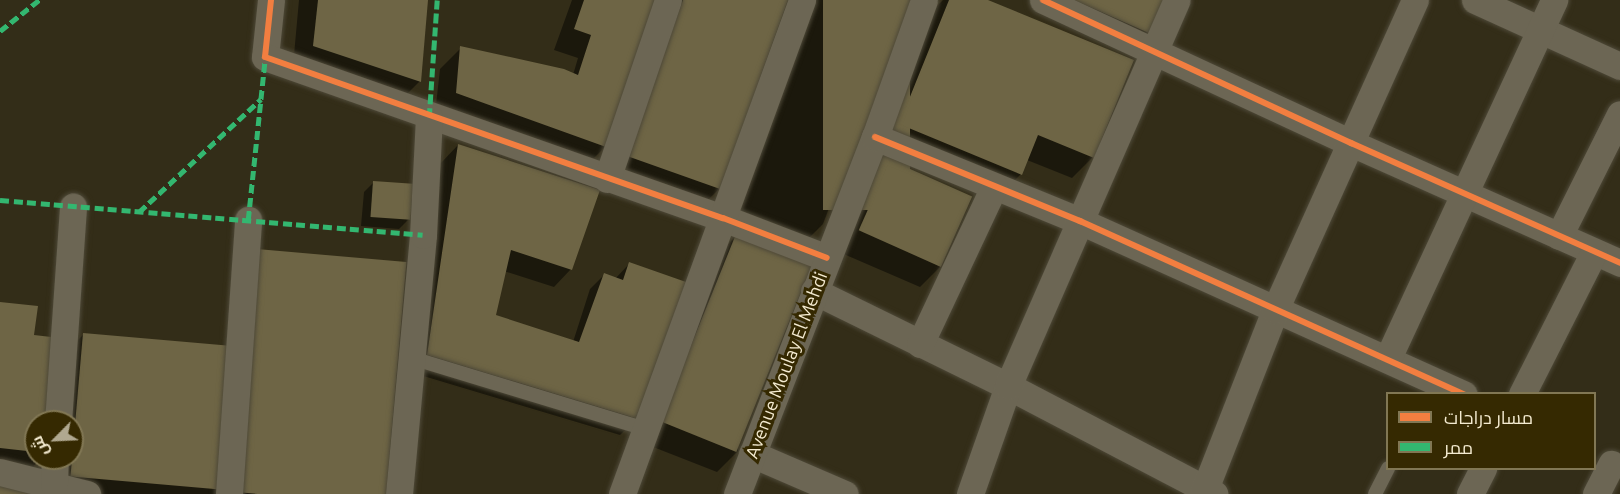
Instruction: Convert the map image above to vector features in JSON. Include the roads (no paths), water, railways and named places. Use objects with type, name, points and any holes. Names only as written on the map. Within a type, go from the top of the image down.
[{"type":"street","points":[[272,0],[265,57],[429,117],[723,218],[827,258]]},
{"type":"street","points":[[607,179],[668,0]]},
{"type":"street","points":[[622,494],[802,0]]},
{"type":"street","name":"Avenue Moulay El Mehdi","points":[[737,494],[875,137],[924,0]]},
{"type":"street","points":[[1043,0],[1351,143],[1464,191],[1620,263]]},
{"type":"street","points":[[970,494],[1008,386],[1177,0]]},
{"type":"street","points":[[814,291],[1008,386],[1208,492],[1275,310],[1415,0]]},
{"type":"street","points":[[1475,0],[1620,66]]},
{"type":"street","points":[[1388,358],[1554,0]]},
{"type":"street","points":[[1559,236],[1620,114]]},
{"type":"street","points":[[403,493],[429,117]]},
{"type":"street","points":[[875,137],[1080,221],[1275,310],[1388,358],[1428,386],[1459,392]]},
{"type":"street","points":[[920,344],[994,187]]},
{"type":"street","points":[[59,410],[73,207]]},
{"type":"street","points":[[229,494],[248,220]]},
{"type":"street","points":[[1523,392],[1594,252]]},
{"type":"street","points":[[752,454],[844,494]]},
{"type":"street","points":[[1596,494],[1608,463]]},
{"type":"street","points":[[1470,494],[1482,470]]},
{"type":"street","points":[[0,472],[55,471],[87,494]]},
{"type":"lane","points":[[412,358],[646,429]]},
{"type":"lane","points":[[1375,494],[1387,470]]}]
